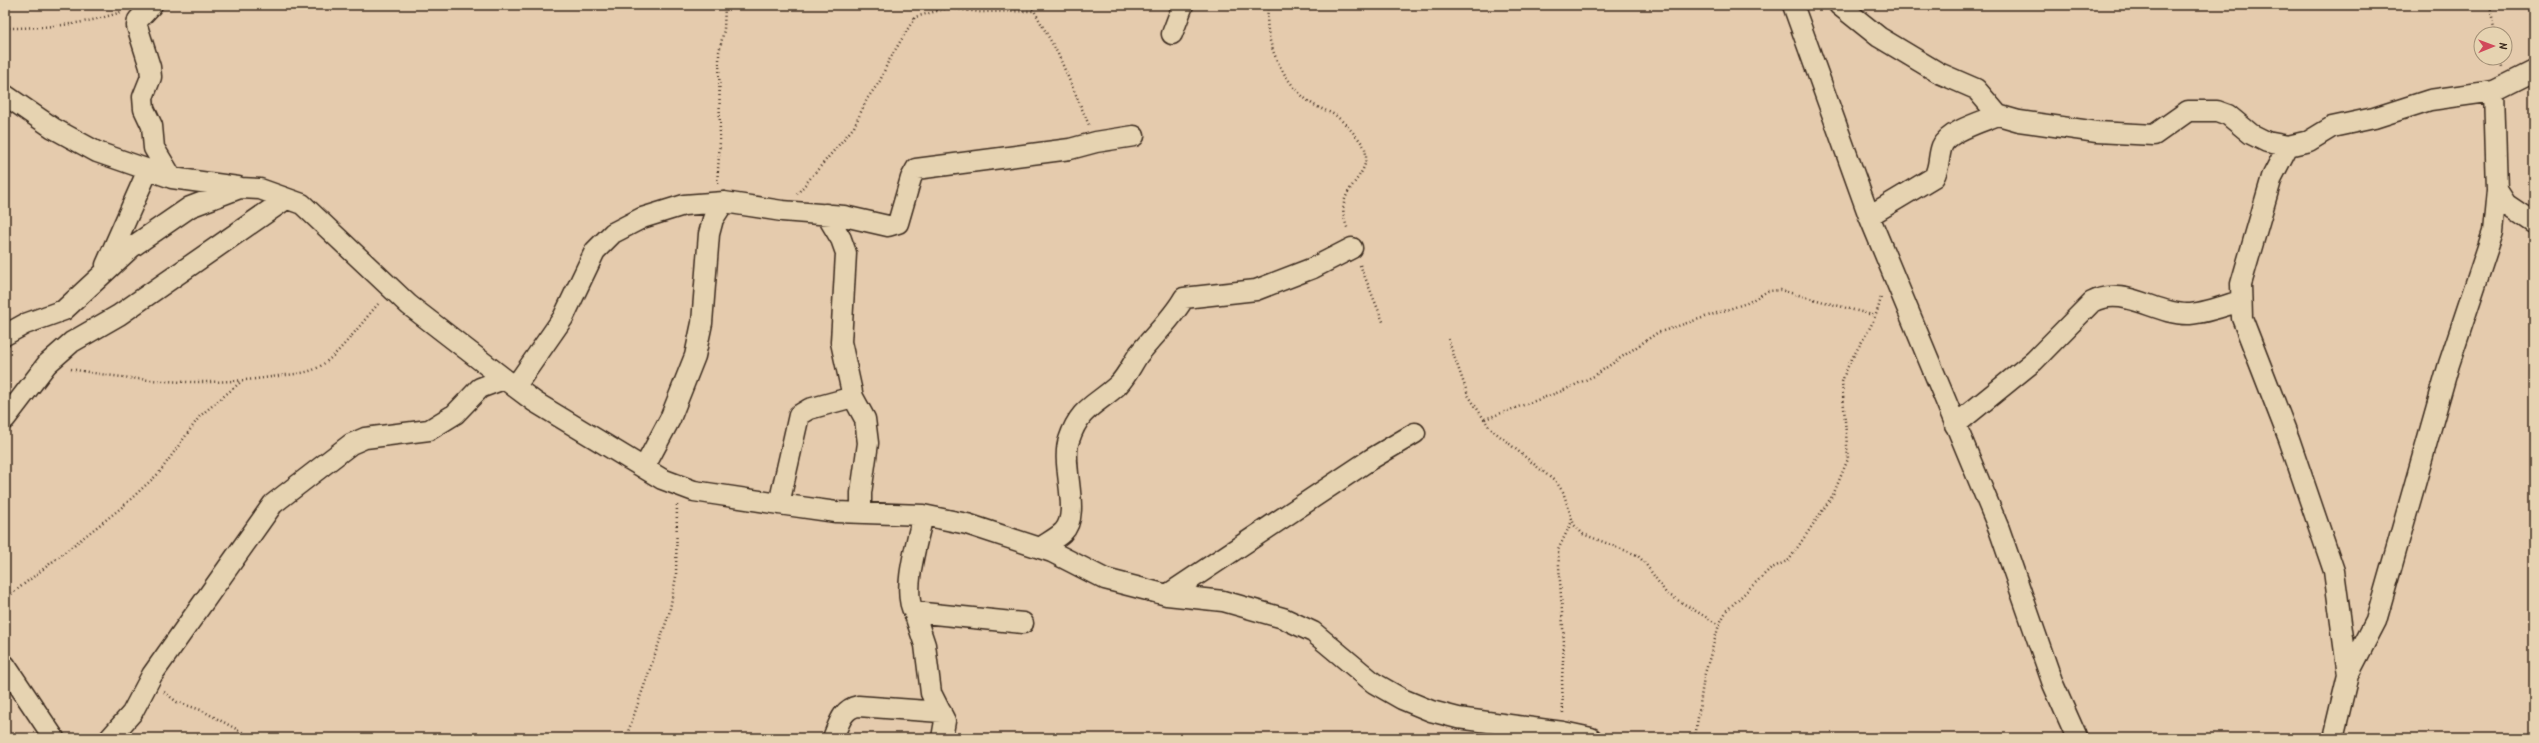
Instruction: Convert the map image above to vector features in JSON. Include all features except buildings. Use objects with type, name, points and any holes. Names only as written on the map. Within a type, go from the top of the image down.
[{"type":"street","points":[[152,5],[138,20],[137,26],[150,67],[151,77],[142,102],[152,126],[154,148],[172,178]]},
{"type":"street","points":[[1172,34],[1183,5]]},
{"type":"street","points":[[1794,5],[1869,216],[1999,529],[2053,684],[2077,738]]},
{"type":"street","points":[[1839,5],[1879,37],[1939,73],[1976,89],[1998,115],[2019,121],[2097,132],[2154,135],[2188,111],[2218,111],[2228,115],[2250,134],[2267,142],[2288,146],[2309,141],[2332,127],[2374,118],[2430,100],[2494,91],[2534,71]]},
{"type":"street","points":[[2333,738],[2348,675],[2376,621],[2451,358],[2493,232],[2497,190],[2494,91]]},
{"type":"street","points":[[5,95],[82,146],[172,178],[240,188],[260,189],[302,204],[391,289],[509,383],[535,402],[644,468],[678,485],[694,491],[836,512],[923,515],[967,524],[1040,548],[1105,579],[1167,595],[1223,601],[1283,618],[1313,632],[1374,682],[1402,699],[1431,711],[1458,718],[1591,738]]},
{"type":"street","points":[[1869,216],[1934,177],[1942,146],[1948,138],[1963,129],[1998,115]]},
{"type":"street","points":[[110,738],[132,714],[152,675],[273,504],[351,444],[365,438],[429,430],[455,414],[480,388],[509,383],[563,318],[595,251],[613,233],[642,218],[684,205],[720,203],[782,211],[844,216],[874,224],[893,225],[898,223],[911,178],[916,169],[1070,150],[1096,142],[1134,136]]},
{"type":"street","points":[[2288,146],[2272,177],[2241,284],[2242,318],[2289,439],[2334,571],[2348,675]]},
{"type":"street","points":[[103,272],[148,170]]},
{"type":"street","points":[[5,335],[24,324],[64,310],[103,272],[132,247],[190,207],[240,188]]},
{"type":"street","points":[[2497,190],[2506,204],[2534,223]]},
{"type":"street","points":[[5,419],[47,364],[72,342],[119,315],[286,199]]},
{"type":"street","points":[[644,468],[670,419],[695,356],[702,323],[709,234],[712,219],[720,203]]},
{"type":"street","points":[[826,214],[841,239],[846,253],[841,342],[853,397],[865,419],[868,443],[861,493],[861,512]]},
{"type":"street","points":[[1040,548],[1063,532],[1068,525],[1071,511],[1066,465],[1068,441],[1080,415],[1119,384],[1139,354],[1155,337],[1160,327],[1170,319],[1184,298],[1256,290],[1313,268],[1352,248]]},
{"type":"street","points":[[1955,425],[2034,361],[2092,302],[2100,298],[2114,296],[2189,314],[2242,301]]},
{"type":"street","points":[[779,504],[799,415],[809,409],[853,397]]},
{"type":"street","points":[[1167,595],[1372,459],[1415,433]]},
{"type":"street","points":[[923,515],[908,591],[911,607],[925,645],[931,693],[941,712],[945,726],[942,738]]},
{"type":"street","points":[[914,612],[1023,623]]},
{"type":"street","points":[[5,665],[54,738]]},
{"type":"street","points":[[833,738],[844,712],[850,708],[858,706],[941,712]]},
{"type":"path","points":[[720,203],[719,52],[724,30],[725,5]]},
{"type":"path","points":[[1031,5],[1058,54],[1096,142]]},
{"type":"path","points":[[1269,5],[1267,35],[1286,78],[1308,101],[1340,119],[1359,138],[1366,150],[1364,171],[1344,203],[1343,213],[1352,248],[1384,324]]},
{"type":"path","points":[[2490,5],[2494,26]]},
{"type":"path","points":[[782,211],[854,127],[867,98],[880,81],[907,25],[915,16],[948,8],[980,12],[1034,10]]},
{"type":"path","points":[[5,28],[41,28],[75,24],[126,10]]},
{"type":"path","points":[[1695,738],[1704,677],[1715,632],[1727,610],[1770,569],[1789,560],[1833,495],[1848,458],[1842,382],[1845,371],[1876,316],[1882,288]]},
{"type":"path","points":[[47,364],[120,378],[188,383],[242,381],[310,372],[322,365],[391,289]]},
{"type":"path","points":[[1485,419],[1562,391],[1594,376],[1657,333],[1747,303],[1768,291],[1780,290],[1876,316]]},
{"type":"path","points":[[1448,339],[1468,395],[1490,428],[1557,483],[1563,492],[1572,521],[1583,534],[1637,555],[1646,563],[1666,593],[1719,625]]},
{"type":"path","points":[[5,599],[121,508],[159,473],[200,416],[242,381]]},
{"type":"path","points":[[626,738],[668,614],[676,577],[678,485]]},
{"type":"path","points":[[1569,734],[1562,679],[1564,643],[1558,550],[1572,521]]},
{"type":"path","points":[[152,675],[166,694],[177,702],[201,710],[253,738]]}]
